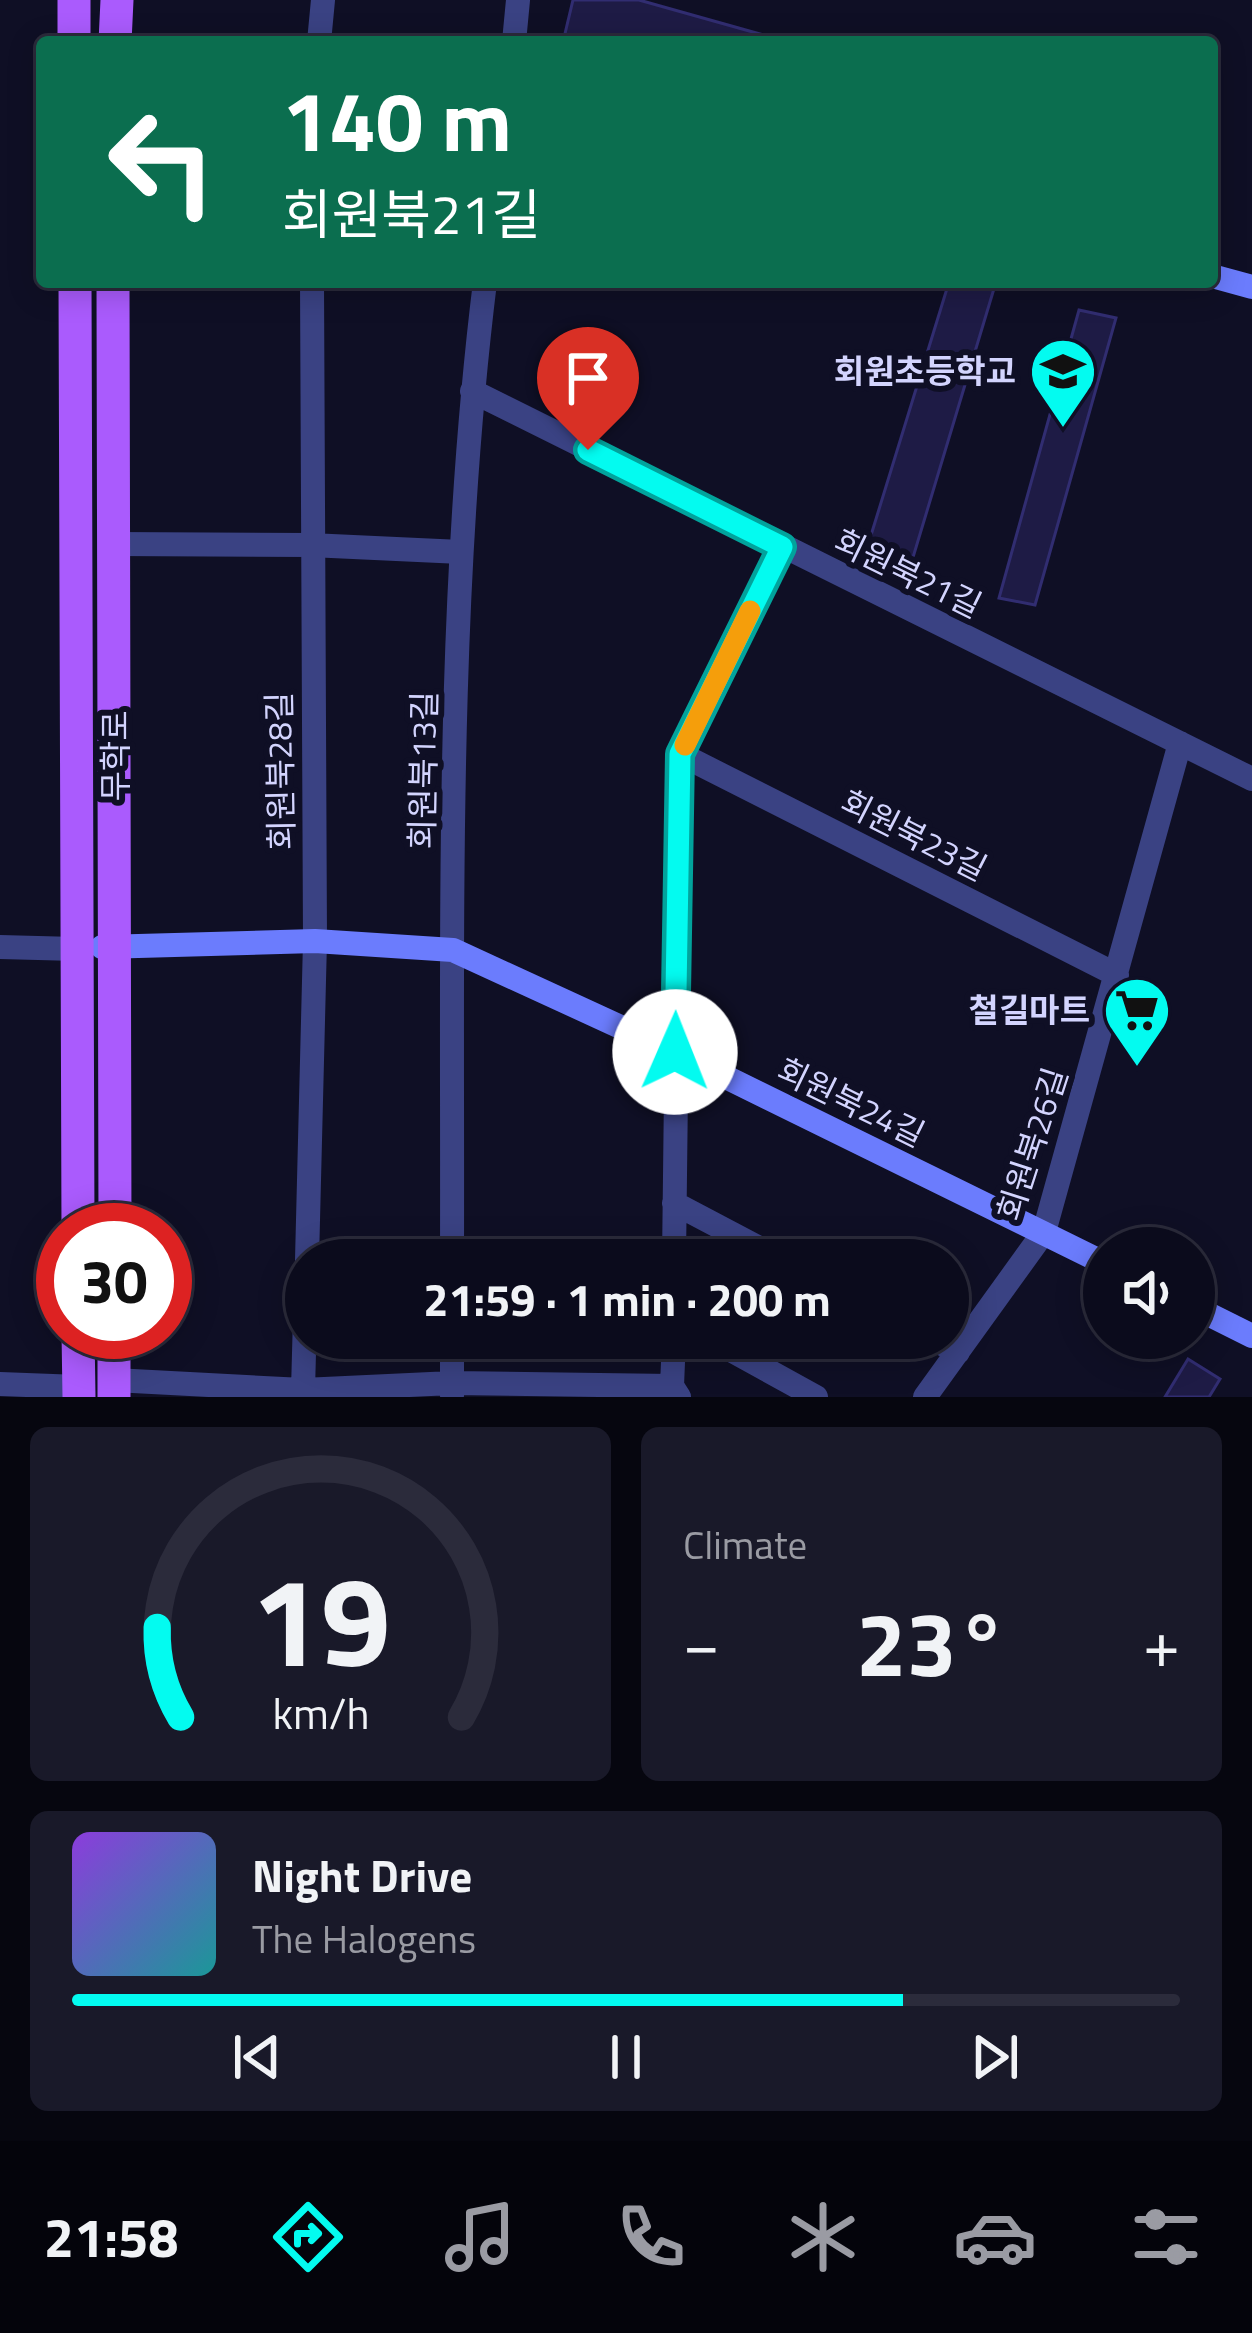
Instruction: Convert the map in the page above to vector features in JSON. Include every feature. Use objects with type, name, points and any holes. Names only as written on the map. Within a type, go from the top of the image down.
[{"type":"main road","points":[[74,0],[74,36]]},
{"type":"main road","points":[[116,36],[117,0]]},
{"type":"main road","points":[[1218,278],[1252,287]]},
{"type":"main road","name":"무학로","points":[[74,288],[78,1203]]},
{"type":"main road","name":"무학로","points":[[113,288],[115,1203]]},
{"type":"main road","name":"회원북24길","points":[[76,949],[315,941],[453,950],[675,1052],[1083,1252]]},
{"type":"main road","points":[[1215,1318],[1252,1336]]},
{"type":"main road","points":[[78,1359],[79,1392]]},
{"type":"street","points":[[319,36],[322,0]]},
{"type":"street","points":[[515,36],[518,0]]},
{"type":"street","name":"회원북28길","points":[[308,1239],[315,941],[312,288]]},
{"type":"street","name":"회원북13길","points":[[452,1239],[460,551],[484,288]]},
{"type":"street","name":"회원북21길","points":[[472,391],[1252,778]]},
{"type":"street","points":[[113,544],[460,551]]},
{"type":"street","points":[[674,1239],[680,754],[782,547]]},
{"type":"street","name":"회원북26길","points":[[969,1336],[1043,1232],[1180,743]]},
{"type":"street","name":"회원북23길","points":[[680,754],[1117,975]]},
{"type":"street","points":[[0,947],[76,949]]},
{"type":"street","points":[[674,1203],[742,1239]]},
{"type":"street","points":[[303,1390],[304,1359]]},
{"type":"street","points":[[452,1359],[452,1390]]},
{"type":"street","points":[[114,1388],[675,1392],[674,1359]]},
{"type":"street","points":[[747,1359],[816,1397]]},
{"type":"street","name":"회원북26길","points":[[925,1397],[953,1359]]},
{"type":"street","points":[[0,1384],[79,1392]]},
{"type":"building","points":[[573,0],[639,0],[767,36],[564,36]]},
{"type":"building","points":[[947,288],[994,288],[911,564],[868,545]]},
{"type":"building","points":[[1079,310],[1116,318],[1035,605],[999,598]]},
{"type":"building","points":[[1188,1359],[1220,1379],[1209,1397],[1165,1397]]},
{"type":"slow traffic","points":[[685,745],[750,611]]},
{"type":"place","name":"회원초등학교","points":[[1063,430]]},
{"type":"place","name":"철길마트","points":[[1137,1069]]},
{"type":"route","points":[[588,450],[782,547],[680,754],[675,1052]]}]
